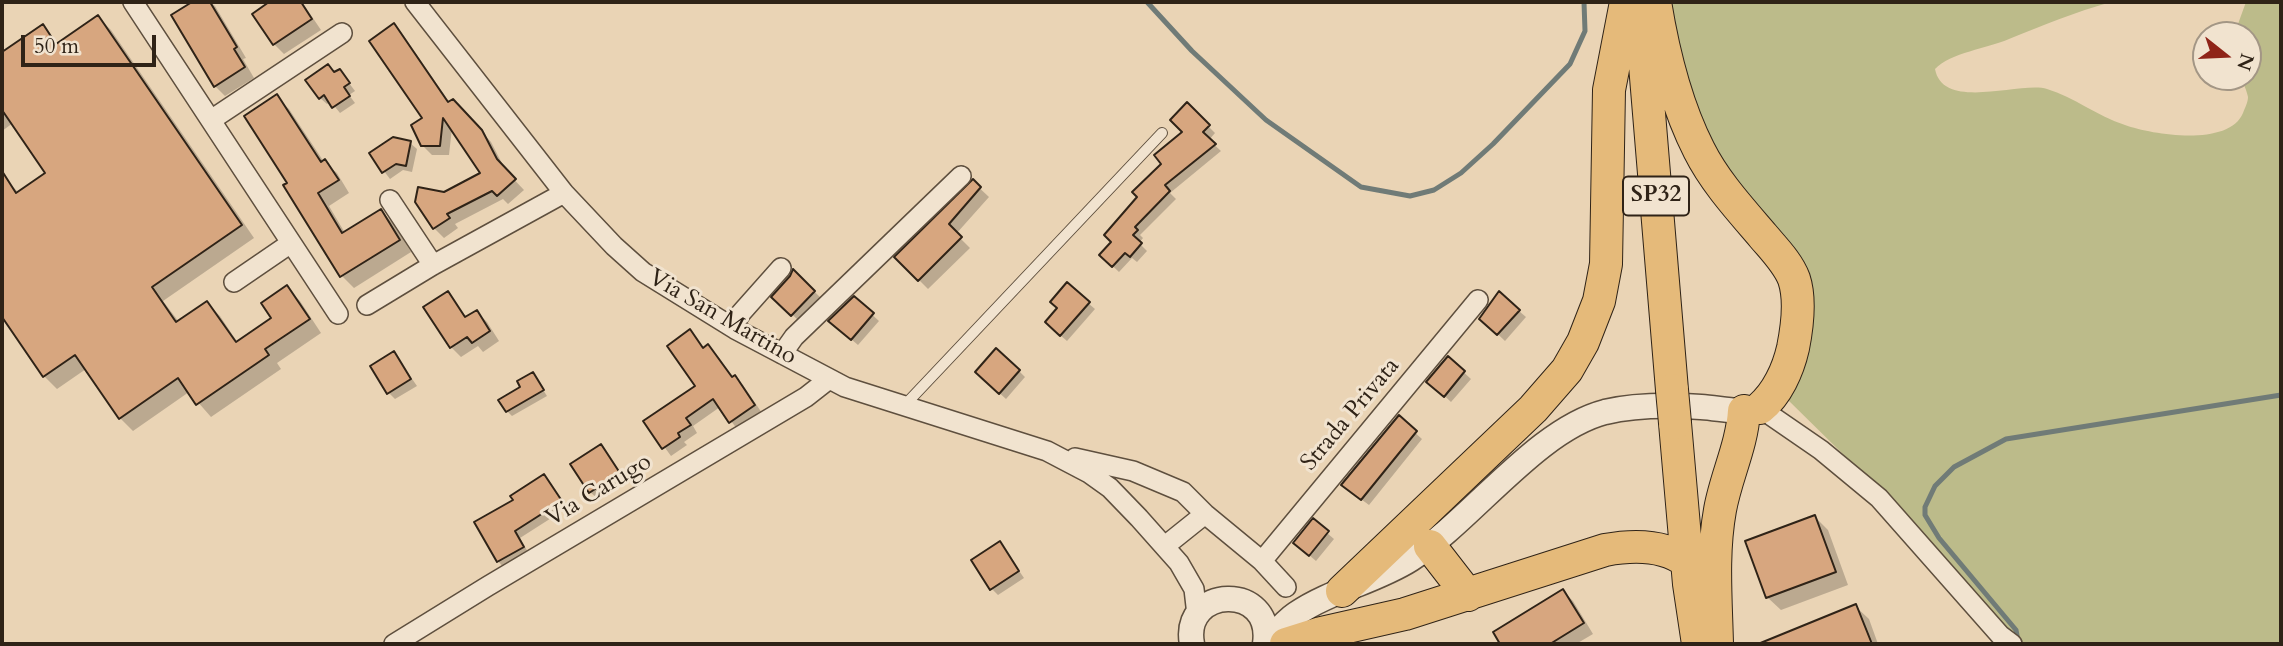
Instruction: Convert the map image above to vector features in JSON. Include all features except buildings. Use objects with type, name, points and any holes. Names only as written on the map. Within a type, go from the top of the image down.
[{"type":"main road","points":[[1342,591],[1539,403],[1567,370],[1583,342],[1599,301],[1606,264],[1609,90],[1626,2]]},
{"type":"main road","name":"SP32","points":[[1640,2],[1687,562],[1698,644]]},
{"type":"main road","points":[[1655,2],[1670,71],[1698,149],[1724,190],[1786,263],[1797,287],[1797,310],[1790,357],[1775,391],[1752,410],[1723,495],[1716,538],[1717,644]]},
{"type":"main road","points":[[1430,546],[1468,595]]},
{"type":"main road","points":[[1286,644],[1321,633],[1400,616],[1614,548],[1651,547],[1687,562]]},
{"type":"street","points":[[133,2],[338,314]]},
{"type":"street","name":"Via San Martino","points":[[415,2],[564,193],[634,264],[675,293],[732,327],[853,390],[1057,455],[1090,472],[1110,488],[1165,546],[1188,576],[1196,595],[1197,615]]},
{"type":"street","points":[[211,120],[342,33]]},
{"type":"street","points":[[782,354],[794,337],[961,176]]},
{"type":"street","points":[[367,305],[433,265],[564,193]]},
{"type":"street","points":[[390,200],[433,265]]},
{"type":"street","points":[[234,282],[291,243]]},
{"type":"street","points":[[732,327],[781,268]]},
{"type":"street","name":"Strada Privata","points":[[1262,561],[1478,300]]},
{"type":"street","name":"Via Carugo","points":[[394,644],[806,397],[829,379]]},
{"type":"street","points":[[1266,644],[1285,623],[1306,608],[1398,567],[1430,546],[1536,452],[1566,431],[1593,416],[1653,407],[1752,410],[1821,450],[1879,498],[2006,639]]},
{"type":"street","points":[[1057,455],[1094,461],[1146,476],[1183,492],[1262,561],[1286,587]]},
{"type":"street","points":[[1165,546],[1205,514]]},
{"type":"street","name":"Via San Martino","points":[[1188,576],[1228,598]]},
{"type":"street","points":[[1192,644],[1193,625],[1197,615],[1211,602],[1228,598],[1238,599],[1253,607],[1276,610],[1306,608]]},
{"type":"street","points":[[1253,607],[1265,626],[1266,644]]},
{"type":"lane","points":[[904,406],[1162,133]]},
{"type":"shaded area","points":[[1667,2],[2111,2],[1959,55],[1935,69],[1941,82],[1952,89],[1984,92],[2047,89],[2125,125],[2153,132],[2189,136],[2223,131],[2235,124],[2247,103],[2246,91],[2262,91],[2262,21],[2239,21],[2246,2],[2281,2],[2281,644],[2018,644],[1852,463],[1787,399],[1803,350],[1758,219],[1697,122]]},
{"type":"waterway","points":[[1147,2],[1192,51],[1266,120],[1361,187],[1410,196],[1434,190],[1461,173],[1493,144],[1570,64],[1585,31],[1584,2]]},
{"type":"waterway","points":[[2018,641],[2016,630],[1939,538],[1925,515],[1925,507],[1935,486],[1954,467],[2006,439],[2281,395]]}]
